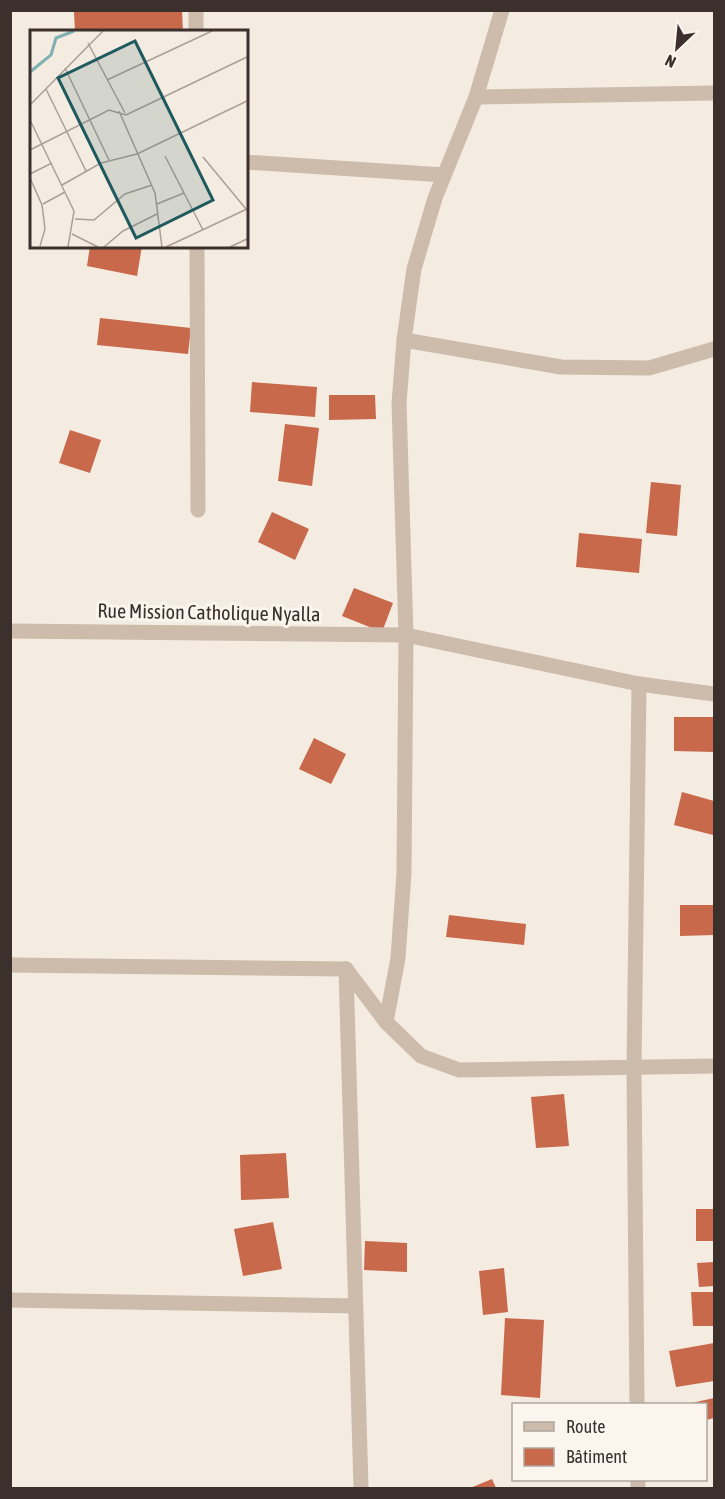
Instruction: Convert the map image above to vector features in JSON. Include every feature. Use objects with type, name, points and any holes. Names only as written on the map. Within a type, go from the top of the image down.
[{"type":"street","points":[[196,10],[196,30]]},
{"type":"street","points":[[386,1022],[398,958],[405,873],[406,634],[399,403],[404,340],[414,269],[435,198],[476,97],[502,10]]},
{"type":"street","points":[[476,97],[714,93]]},
{"type":"street","points":[[248,162],[444,175]]},
{"type":"street","points":[[197,248],[198,510]]},
{"type":"street","points":[[404,340],[561,367],[649,368],[714,349]]},
{"type":"street","name":"Rue Mission Catholique Nyalla","points":[[10,631],[406,634],[639,684],[714,694]]},
{"type":"street","points":[[637,1403],[634,1068],[639,684]]},
{"type":"street","points":[[10,965],[346,969]]},
{"type":"street","points":[[346,969],[386,1022],[421,1056],[459,1070],[714,1066]]},
{"type":"street","points":[[346,969],[361,1488]]},
{"type":"street","points":[[10,1300],[355,1306]]},
{"type":"building","points":[[182,10],[183,30],[75,30],[74,12]]},
{"type":"building","points":[[90,248],[142,248],[137,276],[87,266]]},
{"type":"building","points":[[100,318],[191,328],[188,354],[97,345]]},
{"type":"building","points":[[252,382],[317,387],[315,417],[250,412]]},
{"type":"building","points":[[329,395],[375,395],[376,419],[329,420]]},
{"type":"building","points":[[285,424],[319,428],[312,486],[278,481]]},
{"type":"building","points":[[70,430],[101,440],[90,473],[59,463]]},
{"type":"building","points":[[651,482],[681,485],[677,536],[646,533]]},
{"type":"building","points":[[272,512],[309,529],[295,560],[258,542]]},
{"type":"building","points":[[579,533],[642,539],[639,573],[576,567]]},
{"type":"building","points":[[354,588],[393,603],[382,632],[342,616]]},
{"type":"building","points":[[674,717],[714,717],[714,752],[674,751]]},
{"type":"building","points":[[314,738],[346,754],[331,784],[299,769]]},
{"type":"building","points":[[682,792],[714,801],[713,835],[674,825]]},
{"type":"building","points":[[680,905],[714,905],[714,935],[680,936]]},
{"type":"building","points":[[449,915],[526,924],[524,945],[446,937]]},
{"type":"building","points":[[564,1094],[569,1146],[536,1148],[531,1097]]},
{"type":"building","points":[[286,1153],[289,1198],[241,1200],[240,1155]]},
{"type":"building","points":[[696,1209],[714,1209],[714,1241],[696,1241]]},
{"type":"building","points":[[273,1222],[282,1269],[243,1276],[234,1229]]},
{"type":"building","points":[[365,1241],[407,1243],[407,1272],[364,1270]]},
{"type":"building","points":[[714,1262],[714,1286],[699,1287],[697,1263]]},
{"type":"building","points":[[504,1268],[508,1312],[483,1315],[479,1271]]},
{"type":"building","points":[[691,1292],[714,1292],[714,1326],[693,1326]]},
{"type":"building","points":[[505,1318],[544,1320],[540,1398],[501,1395]]},
{"type":"building","points":[[714,1343],[714,1381],[676,1387],[669,1351]]},
{"type":"building","points":[[714,1398],[714,1418],[707,1420],[707,1403],[692,1403]]},
{"type":"building","points":[[492,1479],[496,1488],[470,1488]]}]
